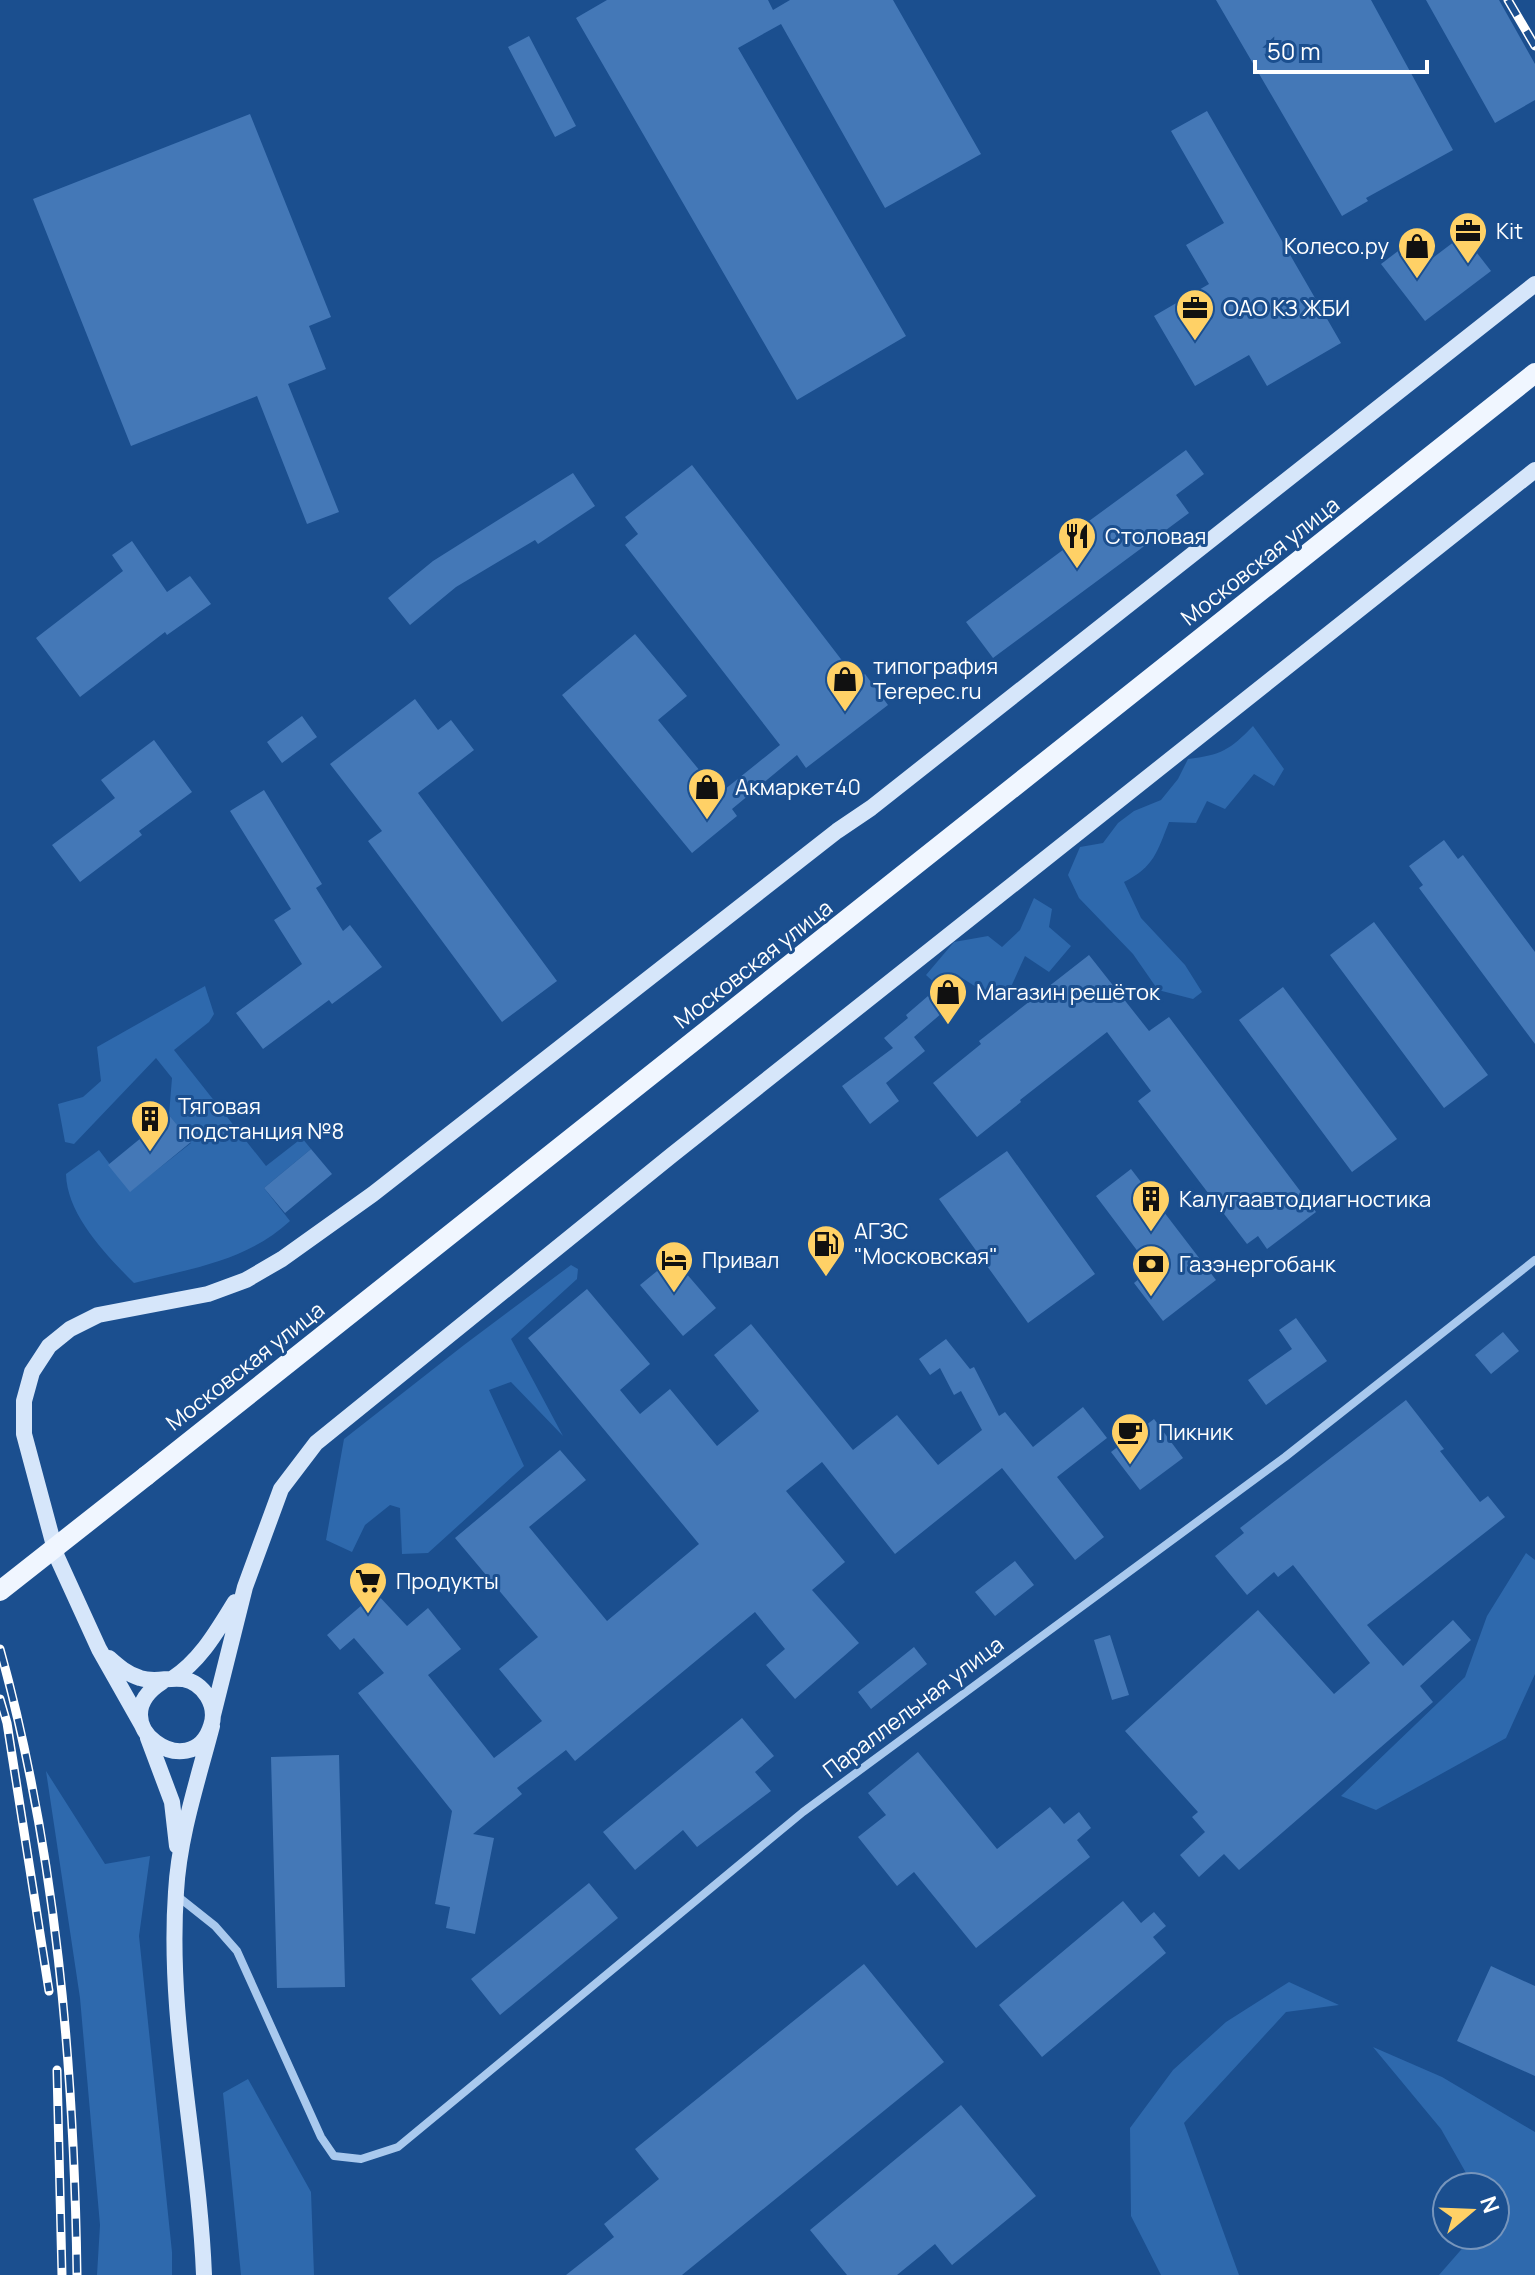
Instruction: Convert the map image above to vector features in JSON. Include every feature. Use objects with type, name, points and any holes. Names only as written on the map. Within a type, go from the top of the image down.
[{"type":"main road","points":[[178,1863],[172,1802],[144,1730],[99,1649],[57,1557],[24,1434],[24,1401],[32,1372],[49,1346],[70,1329],[98,1315],[208,1294],[246,1280],[282,1259],[373,1194],[837,831],[871,808],[1535,284]]},
{"type":"main road","name":"Московская улица","points":[[0,1591],[1535,373]]},
{"type":"main road","points":[[204,2275],[177,2010],[175,1895],[178,1863],[245,1587],[281,1489],[316,1443],[684,1145],[1535,470]]},
{"type":"main road","points":[[99,1649],[122,1670],[140,1678],[167,1681],[182,1679],[201,1688],[212,1705],[212,1720],[200,1743],[182,1751],[161,1748],[144,1730],[142,1705],[147,1695],[167,1681],[190,1667],[211,1641],[245,1587]]},
{"type":"street","name":"Параллельная улица","points":[[175,1895],[215,1926],[237,1951],[321,2137],[334,2156],[361,2159],[398,2147],[803,1812],[1285,1457],[1535,1260]]},
{"type":"shaded area","points":[[1253,726],[1284,769],[1274,786],[1254,774],[1225,809],[1207,801],[1196,823],[1169,822],[1148,864],[1124,882],[1141,918],[1185,965],[1202,992],[1193,999],[1158,990],[1133,954],[1079,898],[1068,875],[1080,847],[1103,843],[1118,823],[1134,811],[1161,800],[1178,779],[1188,759],[1224,750]]},
{"type":"shaded area","points":[[1034,898],[1052,909],[1049,927],[1071,946],[1049,972],[1025,956],[1010,989],[981,990],[962,978],[941,989],[926,975],[954,942],[988,936],[1002,947],[1020,930]]},
{"type":"shaded area","points":[[205,986],[214,1014],[209,1022],[174,1050],[266,1166],[302,1138],[311,1149],[264,1188],[290,1221],[273,1235],[216,1262],[134,1283],[100,1247],[81,1219],[68,1189],[66,1174],[99,1150],[130,1191],[191,1143],[169,1115],[172,1078],[156,1058],[74,1144],[65,1142],[58,1104],[83,1097],[101,1081],[97,1047]]},
{"type":"shaded area","points":[[571,1265],[578,1269],[577,1279],[511,1339],[563,1436],[511,1382],[489,1390],[524,1466],[428,1553],[402,1554],[400,1508],[390,1505],[365,1525],[352,1552],[326,1540],[344,1439]]},
{"type":"shaded area","points":[[1526,1553],[1535,1560],[1535,1674],[1506,1738],[1376,1810],[1341,1796],[1465,1677],[1487,1616]]},
{"type":"shaded area","points":[[46,1771],[105,1864],[150,1856],[139,1936],[172,2275],[97,2275],[100,2225],[80,1998]]},
{"type":"shaded area","points":[[1289,1982],[1339,2005],[1286,2012],[1184,2123],[1239,2275],[1161,2275],[1131,2216],[1130,2128],[1173,2070],[1226,2022]]},
{"type":"shaded area","points":[[1373,2047],[1442,2077],[1535,2132],[1535,2275],[1439,2275],[1460,2251],[1511,2251],[1511,2171],[1465,2171],[1441,2129]]},
{"type":"shaded area","points":[[248,2079],[311,2192],[314,2275],[241,2275],[223,2093]]},
{"type":"building","points":[[607,0],[768,0],[773,10],[790,0],[893,0],[981,154],[885,208],[781,24],[738,48],[906,336],[797,400],[576,18]]},
{"type":"building","points":[[1216,0],[1371,0],[1453,150],[1366,198],[1368,201],[1342,216]]},
{"type":"building","points":[[1426,0],[1499,0],[1535,64],[1535,100],[1495,123]]},
{"type":"building","points":[[529,36],[576,126],[555,137],[508,47]]},
{"type":"building","points":[[1207,111],[1341,343],[1267,386],[1249,355],[1195,386],[1154,316],[1209,284],[1186,245],[1224,223],[1171,131]]},
{"type":"building","points":[[250,114],[331,317],[309,326],[326,369],[288,384],[339,512],[307,524],[257,396],[131,446],[33,199]]},
{"type":"building","points":[[1463,235],[1491,271],[1425,321],[1381,264],[1406,245],[1422,266]]},
{"type":"building","points":[[1186,450],[1204,474],[1176,495],[1189,513],[993,658],[966,622],[1079,538],[1074,532]]},
{"type":"building","points":[[692,465],[857,680],[865,674],[888,705],[806,768],[797,755],[732,809],[737,816],[692,853],[562,695],[635,634],[687,696],[658,720],[719,794],[780,745],[625,545],[638,534],[625,517]]},
{"type":"building","points":[[573,473],[595,506],[538,544],[535,540],[456,587],[410,625],[388,598],[433,561]]},
{"type":"building","points":[[132,541],[167,592],[190,576],[211,604],[167,635],[165,632],[80,697],[36,638],[123,571],[112,555]]},
{"type":"building","points":[[415,699],[438,730],[451,720],[474,750],[418,793],[557,981],[502,1022],[368,841],[382,831],[330,764]]},
{"type":"building","points":[[302,716],[317,737],[282,763],[267,742]]},
{"type":"building","points":[[154,740],[192,792],[139,831],[142,835],[80,882],[52,845],[115,798],[101,780]]},
{"type":"building","points":[[264,790],[322,884],[316,888],[343,931],[350,925],[382,967],[332,1004],[329,1000],[263,1049],[236,1013],[302,964],[274,920],[291,909],[230,811]]},
{"type":"building","points":[[1444,840],[1458,859],[1463,855],[1535,952],[1535,1044],[1419,888],[1423,885],[1409,866]]},
{"type":"building","points":[[1374,922],[1488,1075],[1444,1108],[1330,955]]},
{"type":"building","points":[[1089,955],[1149,1031],[1169,1017],[1316,1212],[1267,1249],[1258,1236],[1247,1244],[1138,1101],[1151,1091],[1107,1032],[977,1137],[933,1083],[981,1044],[979,1041]]},
{"type":"building","points":[[1283,987],[1397,1139],[1352,1172],[1239,1020]]},
{"type":"building","points":[[928,996],[942,1013],[914,1037],[925,1051],[886,1083],[899,1101],[870,1124],[842,1086],[893,1048],[884,1038]]},
{"type":"building","name":"Тяговая подстанция №8","points":[[169,1115],[191,1142],[130,1192],[108,1165]]},
{"type":"building","points":[[311,1149],[332,1174],[285,1213],[264,1188]]},
{"type":"building","points":[[1007,1151],[1095,1274],[1028,1323],[939,1199]]},
{"type":"building","name":"Калугаавтодиагностика","points":[[1131,1169],[1216,1280],[1163,1321],[1134,1283],[1151,1269],[1096,1196]]},
{"type":"building","points":[[673,1258],[716,1308],[683,1336],[640,1285]]},
{"type":"building","points":[[587,1289],[650,1364],[620,1390],[640,1414],[670,1389],[717,1446],[759,1411],[714,1355],[751,1324],[853,1450],[897,1415],[938,1465],[982,1430],[961,1391],[954,1395],[940,1368],[930,1375],[919,1359],[946,1339],[970,1369],[974,1367],[999,1416],[1005,1412],[1033,1447],[1083,1407],[1107,1438],[1057,1477],[1104,1537],[1075,1560],[1002,1468],[895,1554],[822,1462],[786,1491],[845,1562],[812,1590],[859,1643],[795,1699],[766,1665],[785,1649],[755,1612],[575,1761],[566,1750],[517,1788],[522,1794],[473,1834],[494,1838],[475,1934],[446,1928],[450,1907],[435,1904],[452,1811],[358,1693],[384,1673],[354,1638],[340,1650],[327,1635],[376,1593],[407,1626],[428,1608],[461,1649],[428,1675],[494,1758],[542,1721],[499,1669],[538,1637],[455,1538],[560,1450],[586,1480],[529,1527],[607,1621],[699,1544],[528,1338]]},
{"type":"building","points":[[1296,1318],[1327,1361],[1266,1405],[1248,1380],[1292,1349],[1279,1330]]},
{"type":"building","points":[[1503,1332],[1519,1351],[1491,1374],[1475,1355]]},
{"type":"building","points":[[1406,1400],[1444,1449],[1440,1451],[1480,1502],[1488,1496],[1505,1517],[1367,1625],[1403,1666],[1453,1620],[1471,1640],[1420,1686],[1433,1702],[1239,1870],[1224,1854],[1199,1877],[1180,1855],[1205,1832],[1192,1817],[1198,1812],[1125,1731],[1258,1610],[1334,1694],[1370,1663],[1293,1565],[1278,1577],[1274,1572],[1247,1595],[1215,1556],[1244,1533],[1240,1528]]},
{"type":"building","points":[[1154,1419],[1183,1458],[1140,1490],[1111,1452]]},
{"type":"building","points":[[1015,1561],[1034,1585],[995,1616],[975,1592]]},
{"type":"building","points":[[1110,1635],[1129,1695],[1112,1700],[1094,1640]]},
{"type":"building","points":[[914,1647],[927,1664],[871,1709],[858,1692]]},
{"type":"building","points":[[742,1718],[774,1756],[755,1772],[771,1791],[697,1847],[683,1830],[635,1870],[603,1832]]},
{"type":"building","points":[[918,1752],[997,1849],[1050,1807],[1064,1824],[1079,1812],[1091,1828],[1077,1840],[1090,1857],[976,1948],[914,1872],[897,1886],[858,1837],[886,1815],[868,1793]]},
{"type":"building","points":[[339,1755],[345,1987],[277,1988],[271,1757]]},
{"type":"building","points":[[589,1883],[618,1918],[500,2015],[471,1979]]},
{"type":"building","points":[[1123,1901],[1141,1923],[1154,1912],[1166,1926],[1153,1937],[1166,1953],[1042,2057],[999,2005]]},
{"type":"building","points":[[864,1964],[944,2062],[682,2275],[566,2275],[614,2237],[604,2224],[659,2179],[635,2149]]},
{"type":"building","points":[[1491,1966],[1535,1986],[1535,2076],[1457,2041]]},
{"type":"building","points":[[961,2105],[1036,2196],[952,2265],[935,2244],[897,2275],[847,2275],[810,2230]]},
{"type":"railway","points":[[1508,0],[1535,46]]},
{"type":"railway","points":[[0,1649],[35,1803],[58,1959],[72,2117],[77,2275]]},
{"type":"railway","points":[[0,1699],[7,1723],[49,1991]]},
{"type":"railway","points":[[57,2070],[62,2275]]},
{"type":"place","name":"Kit","points":[[1468,265]]},
{"type":"place","name":"Колесо.ру","points":[[1417,280]]},
{"type":"place","name":"ОАО КЗ ЖБИ","points":[[1195,342]]},
{"type":"place","name":"Столовая","points":[[1077,570]]},
{"type":"place","name":"типография Terepec.ru","points":[[845,713]]},
{"type":"place","name":"Акмаркет40","points":[[707,821]]},
{"type":"place","name":"Магазин решёток","points":[[948,1026]]},
{"type":"place","name":"Тяговая подстанция №8","points":[[150,1153]]},
{"type":"place","name":"Калугаавтодиагностика","points":[[1151,1233]]},
{"type":"place","name":"АГЗС \"Московская\"","points":[[826,1278]]},
{"type":"place","name":"Привал","points":[[674,1294]]},
{"type":"place","name":"Газэнергобанк","points":[[1151,1298]]},
{"type":"place","name":"Пикник","points":[[1130,1466]]},
{"type":"place","name":"Продукты","points":[[368,1615]]}]
